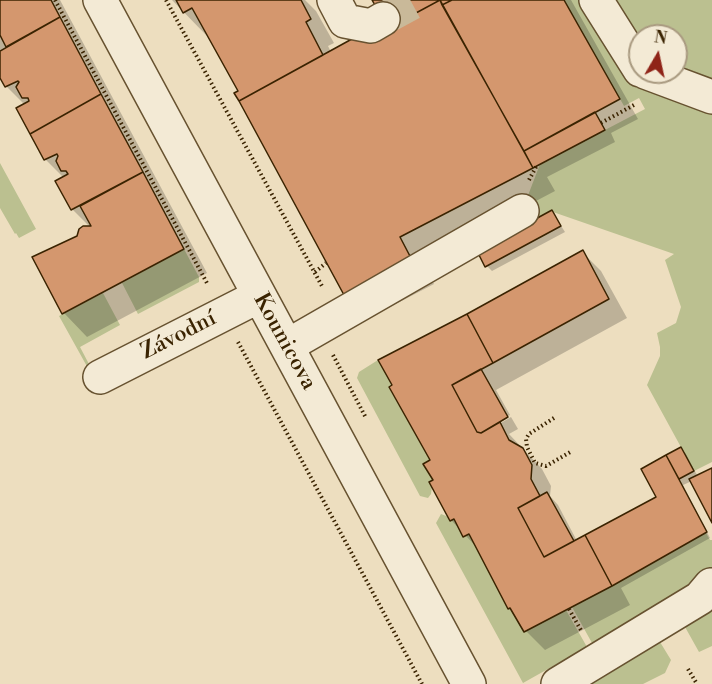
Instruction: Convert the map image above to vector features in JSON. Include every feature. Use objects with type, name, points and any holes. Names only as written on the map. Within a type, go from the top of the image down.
[{"type":"street","name":"Kounicova","points":[[100,0],[469,684]]},
{"type":"street","points":[[334,0],[345,21],[370,26],[383,19]]},
{"type":"street","points":[[596,0],[628,60]]},
{"type":"street","points":[[653,84],[712,97]]},
{"type":"street","points":[[288,346],[522,211]]},
{"type":"street","name":"Závodní","points":[[100,377],[259,296]]},
{"type":"street","points":[[558,684],[700,598],[711,585]]},
{"type":"path","points":[[601,123],[634,105],[638,84]]},
{"type":"path","points":[[315,272],[326,262]]},
{"type":"path","points":[[554,418],[529,434],[526,439],[529,456],[535,463],[546,465],[572,451]]},
{"type":"path","points":[[688,669],[696,684]]},
{"type":"green space","points":[[564,0],[712,0],[712,462],[694,471],[647,385],[660,356],[657,333],[676,323],[681,307],[665,260],[674,254],[553,212],[528,223],[522,211],[540,164],[645,109],[639,98],[624,106]]},
{"type":"green space","points":[[0,163],[36,229],[19,238],[0,208]]},
{"type":"green space","points":[[184,249],[199,277],[199,282],[138,314],[122,283]]},
{"type":"green space","points":[[103,293],[120,325],[80,347],[101,387],[99,388],[59,316]]},
{"type":"green space","points":[[378,360],[392,385],[389,388],[430,460],[424,464],[433,480],[431,494],[428,498],[420,496],[357,378],[359,372]]},
{"type":"green space","points":[[441,514],[454,519],[463,537],[469,534],[510,608],[566,610],[587,647],[523,683],[436,523]]},
{"type":"green space","points":[[706,533],[712,540],[712,587],[706,576],[592,643],[572,607]]},
{"type":"green space","points":[[712,598],[712,646],[699,652],[680,618]]},
{"type":"green space","points":[[652,638],[660,642],[671,660],[665,673],[643,684],[572,684]]},
{"type":"building","points":[[0,0],[51,0],[60,17],[6,47],[0,35]]},
{"type":"building","points":[[176,0],[301,0],[311,19],[306,22],[323,55],[239,101],[234,93],[238,91],[192,8],[183,13]]},
{"type":"building","points":[[372,0],[440,0],[388,28]]},
{"type":"building","points":[[440,0],[452,0],[442,5]]},
{"type":"building","points":[[440,0],[533,168],[400,237],[412,260],[344,295],[239,101],[361,34],[364,41]]},
{"type":"building","points":[[452,0],[564,0],[620,99],[524,151],[442,5]]},
{"type":"building","points":[[60,17],[101,94],[30,134],[16,108],[29,101],[28,98],[22,98],[16,87],[18,81],[5,87],[0,78],[0,51]]},
{"type":"building","points":[[101,94],[143,172],[71,210],[55,181],[68,174],[66,171],[61,171],[56,161],[57,154],[44,160],[30,134]]},
{"type":"building","points":[[595,112],[605,130],[533,168],[524,151]]},
{"type":"building","points":[[143,172],[184,249],[62,314],[32,257],[77,236],[79,229],[83,226],[91,226],[80,206]]},
{"type":"building","points":[[552,210],[561,226],[485,267],[477,251]]},
{"type":"building","points":[[583,250],[609,299],[493,363],[467,314]]},
{"type":"building","points":[[467,314],[493,363],[452,385],[477,432],[481,433],[500,422],[509,440],[523,448],[532,465],[531,479],[540,496],[518,508],[544,557],[585,535],[612,586],[524,632],[510,608],[508,609],[469,534],[463,537],[454,519],[450,521],[429,482],[433,480],[423,464],[430,460],[389,387],[392,385],[378,360]]},
{"type":"building","points":[[481,369],[508,417],[481,433],[477,432],[452,385]]},
{"type":"building","points":[[681,447],[694,471],[679,479],[666,455]]},
{"type":"building","points":[[666,455],[707,532],[612,586],[585,535],[656,497],[641,469]]},
{"type":"building","points":[[712,468],[712,523],[689,479]]},
{"type":"building","points":[[547,492],[574,541],[544,557],[518,508]]},
{"type":"tunnel","points":[[383,19],[418,0]]}]
